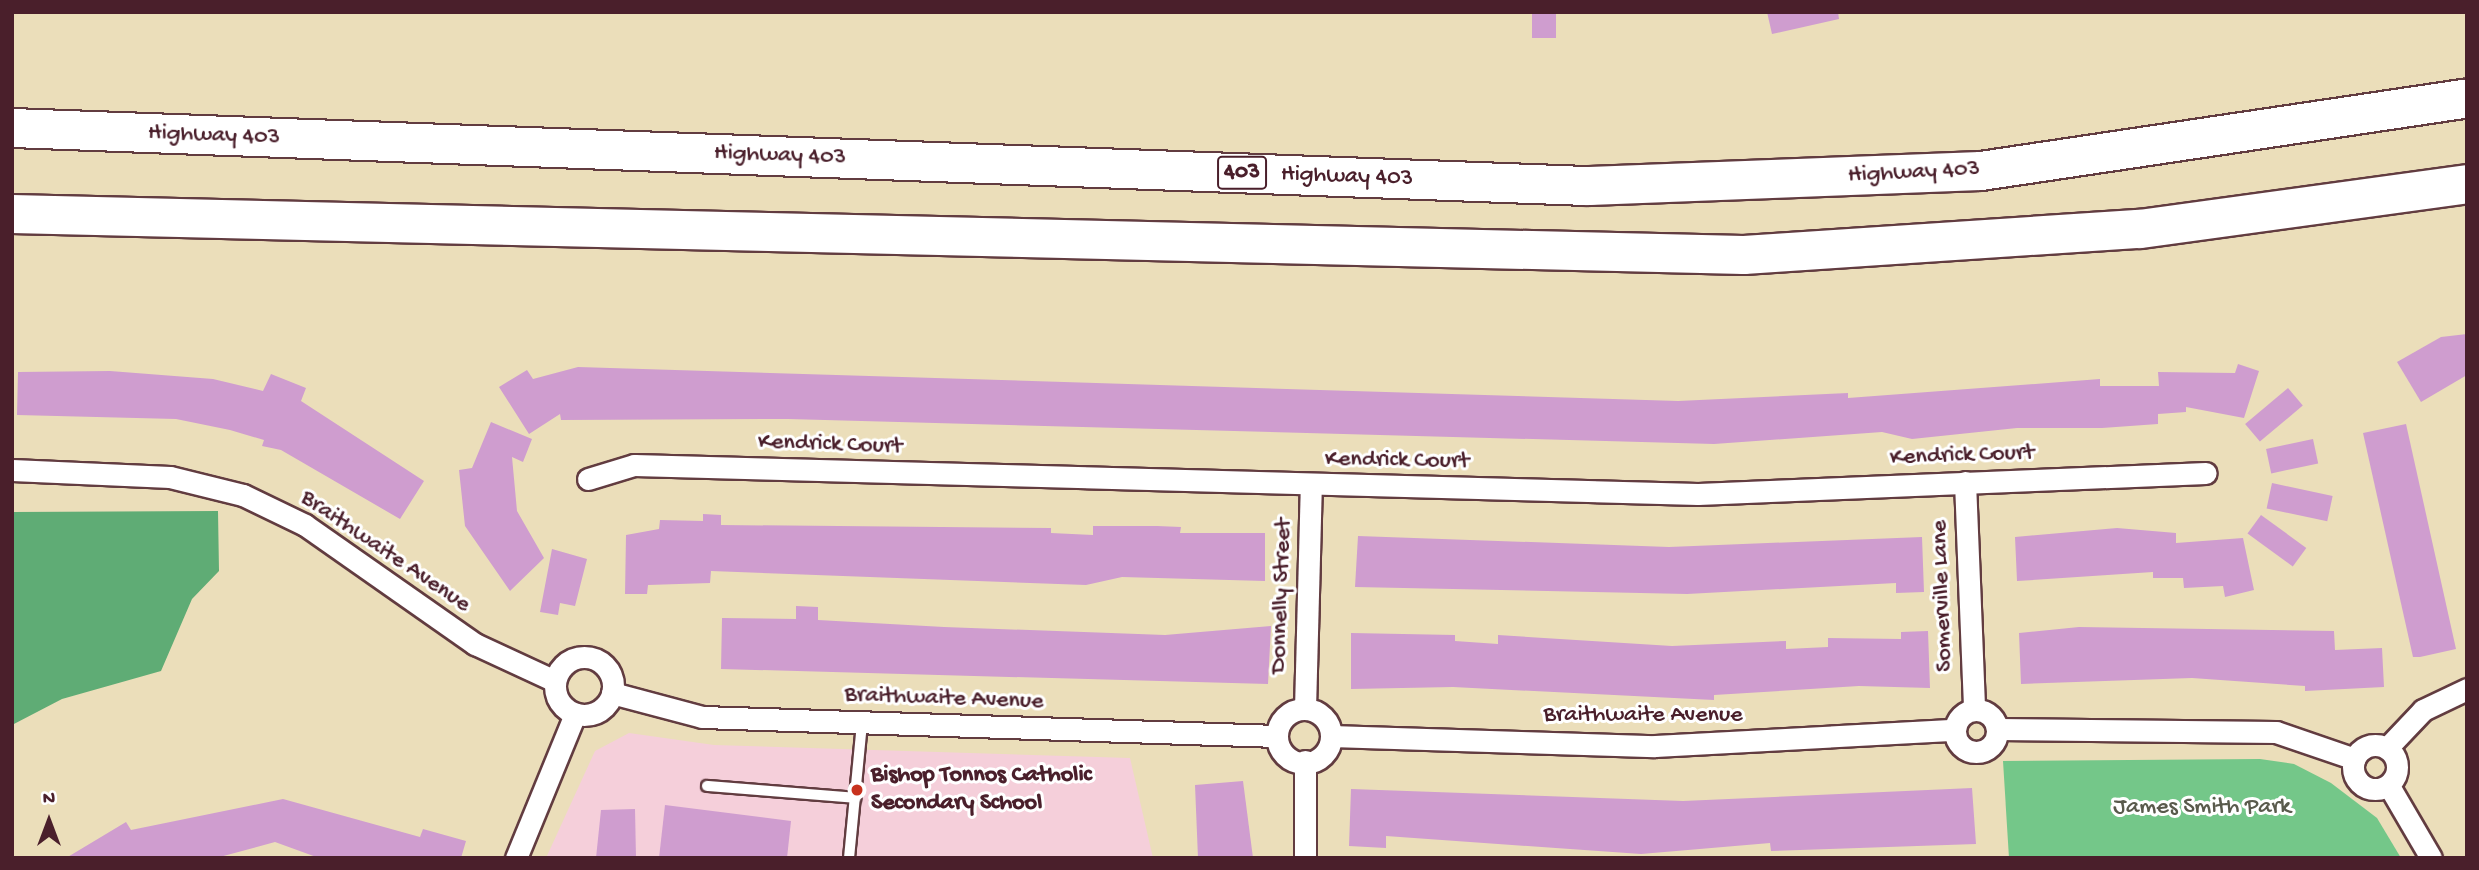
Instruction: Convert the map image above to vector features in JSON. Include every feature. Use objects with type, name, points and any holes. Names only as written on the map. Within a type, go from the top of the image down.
[{"type":"highway","name":"Highway 403","points":[[12,128],[1589,186],[1981,171],[2467,98]]},
{"type":"highway","points":[[12,214],[1744,255],[2140,229],[2467,184]]},
{"type":"street","name":"Kendrick Court","points":[[588,479],[634,465],[1698,494],[2206,473]]},
{"type":"street","name":"Braithwaite Avenue","points":[[12,470],[170,477],[243,495],[305,525],[475,644],[555,681]]},
{"type":"street","name":"Somerville Lane","points":[[1965,482],[1974,709]]},
{"type":"street","name":"Donnelly Street","points":[[1305,709],[1311,485]]},
{"type":"street","points":[[591,657],[607,667],[612,693],[594,713],[575,714],[561,704],[555,681],[569,661],[591,657]]},
{"type":"street","points":[[2355,759],[2365,748],[2387,748],[2423,710],[2467,689]]},
{"type":"street","name":"Braithwaite Avenue","points":[[612,693],[702,717],[1277,736]]},
{"type":"street","points":[[1305,709],[1326,720],[1331,736],[1320,758],[1304,761],[1288,757],[1277,736],[1288,714],[1305,709]]},
{"type":"street","points":[[1974,709],[1992,715],[1998,729],[1995,742],[1980,752],[1962,747],[1955,730],[1962,714],[1974,709]]},
{"type":"street","points":[[516,858],[575,714]]},
{"type":"street","points":[[1998,729],[2276,732],[2355,759]]},
{"type":"street","name":"Braithwaite Avenue","points":[[1331,736],[1656,746],[1955,730]]},
{"type":"street","points":[[2387,748],[2398,767],[2389,786]]},
{"type":"street","points":[[2355,759],[2361,785],[2389,786]]},
{"type":"street","points":[[1304,761],[1305,858]]},
{"type":"street","points":[[2389,786],[2431,858]]},
{"type":"lane","points":[[849,858],[862,722]]},
{"type":"lane","points":[[707,786],[856,798]]},
{"type":"shaded area","name":"Bishop Tonnos Catholic Secondary School","points":[[629,733],[714,745],[1130,758],[1153,858],[546,858],[595,751]]},
{"type":"green space","points":[[218,511],[219,571],[192,599],[161,671],[62,699],[12,725],[12,512]]},
{"type":"green space","name":"James Smith Park","points":[[2260,759],[2294,764],[2331,783],[2377,818],[2401,858],[2009,858],[2003,761]]},
{"type":"building","points":[[1532,12],[1556,12],[1556,38],[1532,38]]},
{"type":"building","points":[[1767,12],[1838,12],[1839,19],[1772,34]]},
{"type":"building","points":[[2467,334],[2467,375],[2421,402],[2397,362],[2441,337]]},
{"type":"building","points":[[2238,364],[2259,371],[2244,418],[2186,407],[2186,412],[2158,414],[2158,424],[2102,428],[2017,428],[1912,439],[1882,432],[1714,444],[788,419],[561,420],[560,414],[529,434],[499,387],[527,370],[533,379],[578,367],[1678,401],[1848,393],[1848,398],[2100,379],[2100,386],[2159,386],[2158,372],[2235,373]]},
{"type":"building","points":[[110,371],[213,379],[263,391],[271,374],[306,388],[301,401],[424,481],[400,519],[281,450],[262,446],[264,440],[230,430],[176,419],[17,415],[18,372]]},
{"type":"building","points":[[2288,388],[2303,406],[2260,442],[2245,424]]},
{"type":"building","points":[[491,422],[532,439],[523,462],[512,457],[517,511],[544,558],[510,591],[465,526],[459,470],[472,468]]},
{"type":"building","points":[[2406,424],[2456,649],[2420,657],[2413,657],[2363,433]]},
{"type":"building","points":[[2313,439],[2318,463],[2271,473],[2266,449]]},
{"type":"building","points":[[2272,483],[2333,496],[2327,521],[2267,508]]},
{"type":"building","points":[[703,514],[721,515],[721,525],[1051,528],[1051,533],[1093,535],[1093,526],[1157,526],[1181,527],[1180,533],[1265,533],[1265,581],[1122,577],[1086,585],[711,571],[710,583],[648,585],[647,594],[625,594],[626,535],[659,529],[660,520],[703,521]]},
{"type":"building","points":[[2261,515],[2306,548],[2293,567],[2247,534]]},
{"type":"building","points":[[2117,528],[2176,533],[2176,543],[2243,538],[2254,590],[2225,597],[2223,586],[2184,588],[2183,578],[2153,578],[2153,572],[2017,581],[2015,537]]},
{"type":"building","points":[[1358,536],[1669,547],[1922,537],[1924,592],[1896,593],[1896,583],[1687,594],[1355,587]]},
{"type":"building","points":[[552,549],[587,559],[575,606],[560,603],[558,615],[540,612]]},
{"type":"building","points":[[796,606],[818,607],[818,620],[944,627],[1165,635],[1271,626],[1268,684],[721,669],[722,618],[796,619]]},
{"type":"building","points":[[2079,627],[2334,631],[2335,650],[2382,648],[2384,687],[2305,691],[2305,686],[2192,678],[2021,684],[2019,633]]},
{"type":"building","points":[[1928,631],[1930,688],[1859,686],[1714,695],[1714,700],[1453,687],[1351,689],[1351,633],[1455,635],[1455,641],[1498,644],[1498,635],[1672,646],[1786,641],[1786,649],[1828,647],[1828,638],[1901,639],[1901,632]]},
{"type":"building","points":[[1243,781],[1253,858],[1198,858],[1195,785]]},
{"type":"building","points":[[1972,788],[1976,844],[1771,851],[1770,843],[1641,854],[1386,836],[1386,848],[1349,846],[1351,789],[1683,801]]},
{"type":"building","points":[[283,799],[420,837],[423,829],[466,841],[461,858],[319,858],[275,842],[216,858],[66,858],[126,822],[131,830]]},
{"type":"building","points":[[665,805],[791,821],[787,858],[659,858]]},
{"type":"building","points":[[635,809],[636,858],[596,858],[601,810]]},
{"type":"place","name":"Bishop Tonnos Catholic Secondary School","points":[[857,790]]}]
